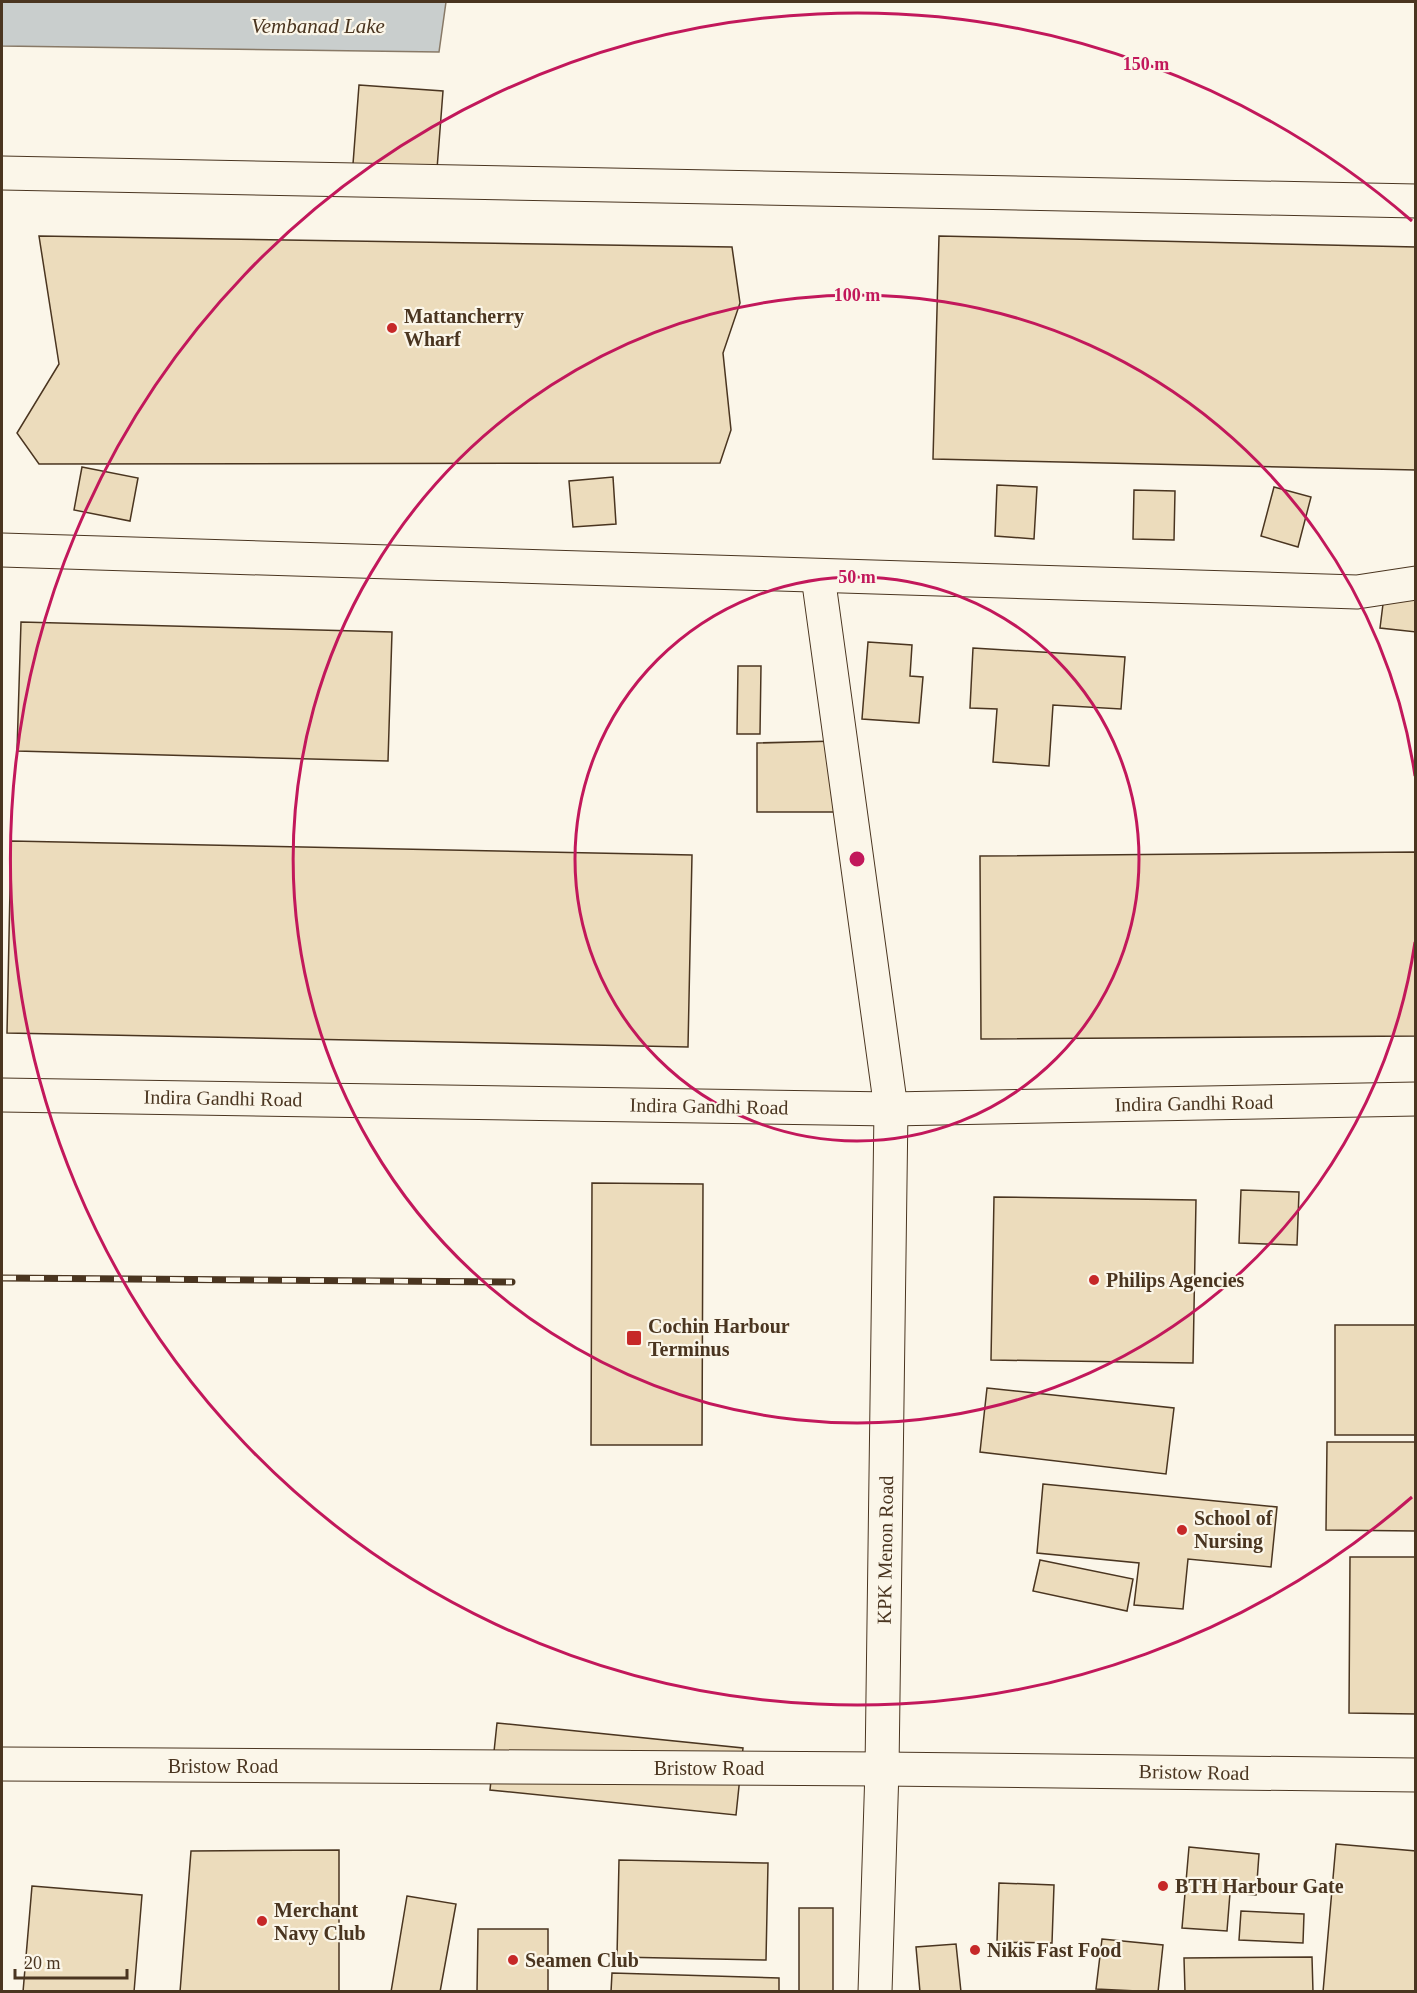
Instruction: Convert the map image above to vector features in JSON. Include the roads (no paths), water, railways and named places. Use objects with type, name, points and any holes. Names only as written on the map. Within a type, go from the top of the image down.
[{"type":"main road","points":[[2,173],[1416,201]]},
{"type":"main road","points":[[2,550],[1357,592],[1416,583]]},
{"type":"main road","name":"KPK Menon Road","points":[[818,576],[891,1109],[882,1768],[875,1992]]},
{"type":"main road","name":"Indira Gandhi Road","points":[[2,1095],[891,1109],[1416,1099]]},
{"type":"main road","name":"Bristow Road","points":[[2,1764],[882,1768],[1416,1775]]},
{"type":"water","name":"Vembanad Lake","points":[[2,2],[446,2],[439,52],[2,46]]},
{"type":"railway","points":[[2,1278],[512,1282]]},
{"type":"place","name":"Mattancherry Wharf","points":[[392,328]]},
{"type":"place","name":"Philips Agencies","points":[[1094,1280]]},
{"type":"place","name":"Cochin Harbour Terminus","points":[[634,1338]]},
{"type":"place","name":"School of Nursing","points":[[1182,1530]]},
{"type":"place","name":"BTH Harbour Gate","points":[[1163,1886]]},
{"type":"place","name":"Merchant Navy Club","points":[[262,1921]]},
{"type":"place","name":"Nikis Fast Food","points":[[975,1950]]},
{"type":"place","name":"Seamen Club","points":[[513,1960]]}]
